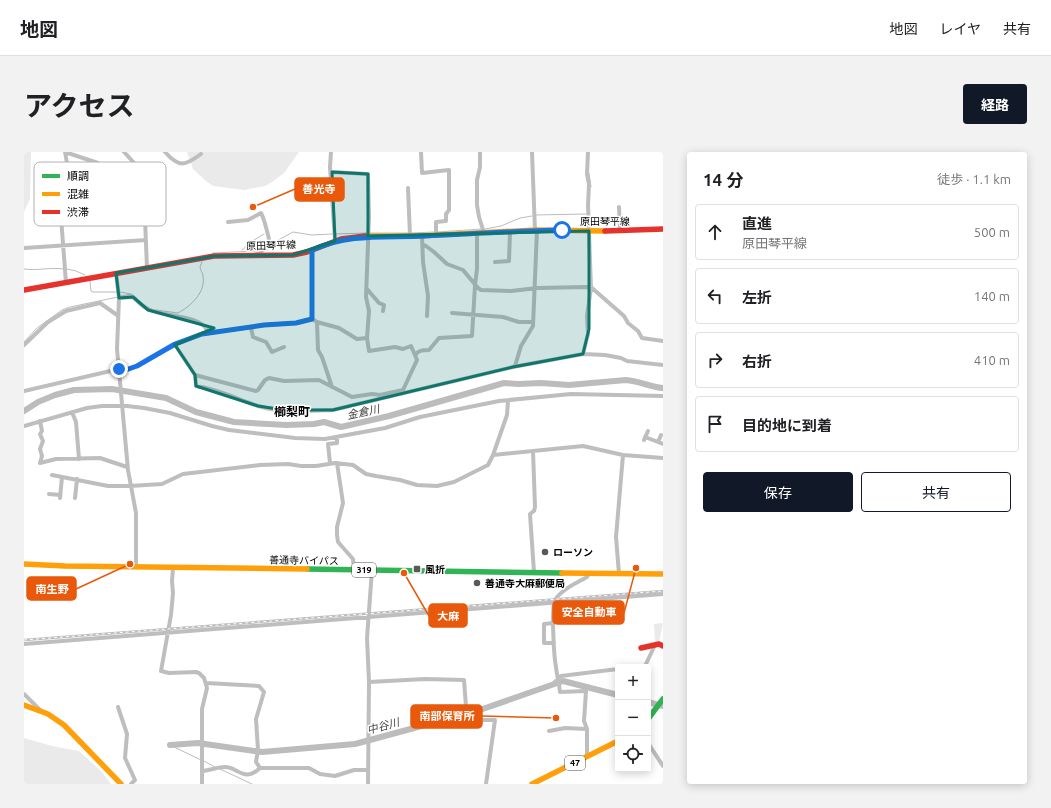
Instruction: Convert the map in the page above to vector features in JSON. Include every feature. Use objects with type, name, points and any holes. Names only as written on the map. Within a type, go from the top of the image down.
[{"type":"main road","name":"原田琴平線","points":[[24,290],[214,256],[293,255],[312,250],[335,236],[410,234],[422,236],[436,233],[477,234],[483,231],[620,231],[663,229]]},
{"type":"main road","name":"善通寺バイパス","points":[[24,560],[65,566]]},
{"type":"main road","name":"善通寺バイパス","points":[[24,564],[174,568],[663,574]]},
{"type":"main road","points":[[640,648],[659,644],[663,646]]},
{"type":"main road","points":[[651,715],[663,699]]},
{"type":"main road","points":[[24,705],[52,716],[64,725],[121,784]]},
{"type":"main road","name":"47","points":[[532,784],[615,743]]},
{"type":"street","points":[[67,162],[65,152],[95,162]]},
{"type":"street","points":[[124,152],[133,162]]},
{"type":"street","points":[[165,152],[173,161],[180,164],[186,164],[202,154]]},
{"type":"street","points":[[331,152],[330,167],[332,172],[335,236]]},
{"type":"street","points":[[421,152],[422,173],[449,170],[449,210],[446,214],[446,222],[436,222],[436,233]]},
{"type":"street","points":[[480,152],[480,168],[477,180],[477,205],[483,231]]},
{"type":"street","points":[[515,366],[521,346],[532,329],[533,322],[536,230],[534,215],[532,152]]},
{"type":"street","points":[[584,354],[588,334],[587,312],[590,288],[588,205],[589,184],[587,174],[588,152]]},
{"type":"street","points":[[175,344],[195,375],[196,386],[211,388],[258,406],[284,410],[333,410],[403,390],[417,360],[411,346],[403,349],[395,347],[370,351],[367,338],[370,311],[366,298],[368,174],[332,172]]},
{"type":"street","points":[[408,188],[407,199],[411,217],[410,234]]},
{"type":"street","points":[[620,210],[620,231]]},
{"type":"street","points":[[228,222],[248,220],[261,214],[264,217],[266,232],[270,244],[255,255]]},
{"type":"street","points":[[62,226],[66,283]]},
{"type":"street","points":[[145,226],[147,268]]},
{"type":"street","points":[[494,262],[509,261],[510,232]]},
{"type":"street","points":[[415,355],[422,350],[428,350],[439,338],[472,336],[477,269],[477,234]]},
{"type":"street","points":[[422,236],[423,262],[428,296],[427,316]]},
{"type":"street","points":[[24,248],[146,240]]},
{"type":"street","points":[[423,245],[434,252],[447,264],[463,270],[481,290],[511,291],[535,288],[590,288],[624,316],[628,323],[638,331],[642,338],[663,341]]},
{"type":"street","points":[[312,250],[312,319]]},
{"type":"street","points":[[116,273],[119,295],[117,315],[117,349],[121,381],[127,467],[136,512],[136,567]]},
{"type":"street","points":[[367,289],[379,303],[384,305],[383,310]]},
{"type":"street","points":[[119,295],[133,297],[148,310],[178,316],[201,324],[208,332]]},
{"type":"street","points":[[24,345],[48,322],[66,311],[100,303],[117,315]]},
{"type":"street","points":[[452,313],[502,317],[519,322],[533,322]]},
{"type":"street","points":[[24,391],[120,371],[137,366],[175,344],[208,332],[251,328],[264,325],[296,323],[312,319],[338,328],[357,339],[367,338]]},
{"type":"street","points":[[317,322],[318,350],[322,357],[332,387]]},
{"type":"street","points":[[251,328],[253,337],[266,342],[272,352],[284,347]]},
{"type":"street","points":[[195,375],[256,391],[269,378],[284,381],[315,379],[352,397],[372,394],[380,397],[515,366],[584,354],[605,355],[622,358],[627,361],[663,365]]},
{"type":"street","points":[[24,426],[72,412],[102,406],[123,406],[170,413],[212,426],[245,432],[295,438],[325,439],[385,428],[420,417],[499,401],[571,394],[663,396]]},
{"type":"street","points":[[52,475],[108,486],[130,486],[162,484],[183,474],[260,465],[288,464],[316,466],[330,463],[354,465],[366,474],[400,480],[417,485],[437,486],[454,482],[488,465],[494,455],[507,415],[508,401]]},
{"type":"street","points":[[72,412],[76,422],[79,458]]},
{"type":"street","points":[[40,421],[42,431],[40,434],[43,441],[40,449],[42,456],[40,463],[56,459],[100,458],[127,467]]},
{"type":"street","points":[[648,431],[645,438],[663,444]]},
{"type":"street","points":[[658,442],[661,435]]},
{"type":"street","points":[[330,463],[328,444],[337,443],[337,437]]},
{"type":"street","points":[[494,455],[583,446],[623,455],[663,458]]},
{"type":"street","points":[[533,451],[535,507],[534,511],[530,514],[534,572]]},
{"type":"street","points":[[619,574],[616,537],[623,455]]},
{"type":"street","points":[[338,464],[343,503],[337,527],[338,542],[353,559],[354,570]]},
{"type":"street","points":[[49,494],[60,497],[62,477]]},
{"type":"street","points":[[75,498],[77,479]]},
{"type":"street","points":[[174,568],[172,581],[173,593],[168,633],[161,671],[169,673],[196,672],[199,673],[206,683],[207,692],[202,709],[202,784]]},
{"type":"street","points":[[368,784],[369,682],[367,664],[368,617],[372,570]]},
{"type":"street","points":[[587,757],[587,729],[584,721],[586,691],[560,692],[552,623],[554,603],[560,595],[587,577],[589,573]]},
{"type":"street","points":[[24,644],[663,594]]},
{"type":"street","points":[[552,623],[544,624],[544,644],[554,643]]},
{"type":"street","points":[[646,664],[654,645]]},
{"type":"street","points":[[554,683],[560,676],[615,669]]},
{"type":"street","points":[[369,682],[425,679],[464,680],[467,720],[495,720],[486,784]]},
{"type":"street","points":[[206,683],[259,686],[264,692],[256,719],[258,750],[256,762],[260,768]]},
{"type":"street","points":[[24,694],[40,711]]},
{"type":"street","points":[[118,707],[127,734],[125,758],[135,780],[131,784]]},
{"type":"street","points":[[549,731],[565,728],[587,729]]},
{"type":"street","points":[[651,748],[663,766]]},
{"type":"street","points":[[203,770],[226,767],[242,774],[249,774],[260,768],[309,768],[320,774],[335,776],[354,770],[368,770]]},
{"type":"highlighted area","points":[[332,172],[368,174],[368,236],[589,231],[589,329],[583,354],[513,367],[333,410],[284,410],[258,406],[196,386],[195,375],[175,345],[214,328],[148,310],[133,297],[119,298],[116,273],[214,256],[293,255],[335,241]]},
{"type":"shaded area","points":[[24,152],[31,152],[30,199],[24,212]]},
{"type":"shaded area","points":[[187,152],[299,152],[284,173],[272,182],[265,186],[244,190],[213,186],[193,169]]},
{"type":"shaded area","points":[[663,623],[659,642],[655,642],[654,624]]},
{"type":"shaded area","points":[[24,738],[52,746],[79,751],[101,771],[111,784],[24,784]]},
{"type":"waterway","points":[[589,173],[591,187]]},
{"type":"waterway","points":[[535,215],[586,214]]},
{"type":"waterway","points":[[485,229],[501,226],[520,218],[532,216]]},
{"type":"waterway","points":[[437,232],[482,229]]},
{"type":"waterway","points":[[271,244],[293,232],[312,235],[332,234]]},
{"type":"waterway","points":[[411,233],[434,232]]},
{"type":"waterway","points":[[336,234],[366,233]]},
{"type":"waterway","points":[[369,233],[408,233]]},
{"type":"waterway","points":[[242,250],[264,234]]},
{"type":"waterway","points":[[213,253],[256,251],[268,245]]},
{"type":"waterway","points":[[156,310],[178,313],[188,307],[200,293],[202,288],[203,276],[200,267],[202,262]]},
{"type":"waterway","points":[[24,269],[64,269]]},
{"type":"waterway","points":[[67,269],[85,275]]},
{"type":"waterway","points":[[90,281],[91,291],[93,292],[117,292]]},
{"type":"waterway","points":[[120,292],[131,294]]},
{"type":"waterway","points":[[121,296],[133,295]]},
{"type":"waterway","points":[[24,342],[37,328],[62,310],[118,297]]},
{"type":"waterway","name":"金倉川","points":[[24,411],[38,402],[55,395],[74,390],[112,389],[166,398],[196,412],[234,422],[286,425],[314,424],[324,422],[341,427],[389,416],[504,383],[569,385],[626,380],[663,388]]},
{"type":"waterway","name":"中谷川","points":[[170,745],[198,743],[262,752],[355,744],[477,711],[563,681],[615,694]]},
{"type":"waterway","name":"中谷川","points":[[651,703],[663,706]]},
{"type":"waterway","points":[[170,745],[201,760]]},
{"type":"waterway","points":[[204,761],[215,767]]},
{"type":"waterway","points":[[220,769],[252,784]]},
{"type":"railway","points":[[24,640],[663,591]]},
{"type":"traffic: fast","points":[[307,569],[562,573]]},
{"type":"traffic: fast","points":[[651,715],[663,699]]},
{"type":"traffic: slow","points":[[365,236],[418,236],[537,230],[605,231]]},
{"type":"traffic: slow","points":[[24,564],[65,566],[307,569]]},
{"type":"traffic: slow","points":[[562,573],[663,574]]},
{"type":"traffic: slow","points":[[24,705],[48,714],[64,725],[121,784]]},
{"type":"traffic: slow","points":[[532,784],[615,742]]},
{"type":"traffic: jam","points":[[605,231],[663,229]]},
{"type":"traffic: jam","points":[[24,290],[214,256],[293,255],[307,252],[341,239],[365,236]]},
{"type":"traffic: jam","points":[[641,648],[659,644],[663,646]]},
{"type":"place","name":"善光寺","points":[[253,207]]},
{"type":"place","name":"ローソン","points":[[545,552]]},
{"type":"place","name":"南生野","points":[[130,564]]},
{"type":"place","name":"安全自動車","points":[[636,568]]},
{"type":"place","name":"風折","points":[[417,569]]},
{"type":"place","name":"大麻","points":[[404,573]]},
{"type":"place","name":"善通寺大麻郵便局","points":[[477,583]]},
{"type":"place","name":"南部保育所","points":[[556,718]]},
{"type":"district","name":"櫛梨町","points":[[292,412]]},
{"type":"route","points":[[119,369],[120,372],[137,366],[175,344],[207,332],[251,328],[264,325],[296,323],[312,319],[312,250],[341,239],[368,236],[418,236],[562,230]]}]
